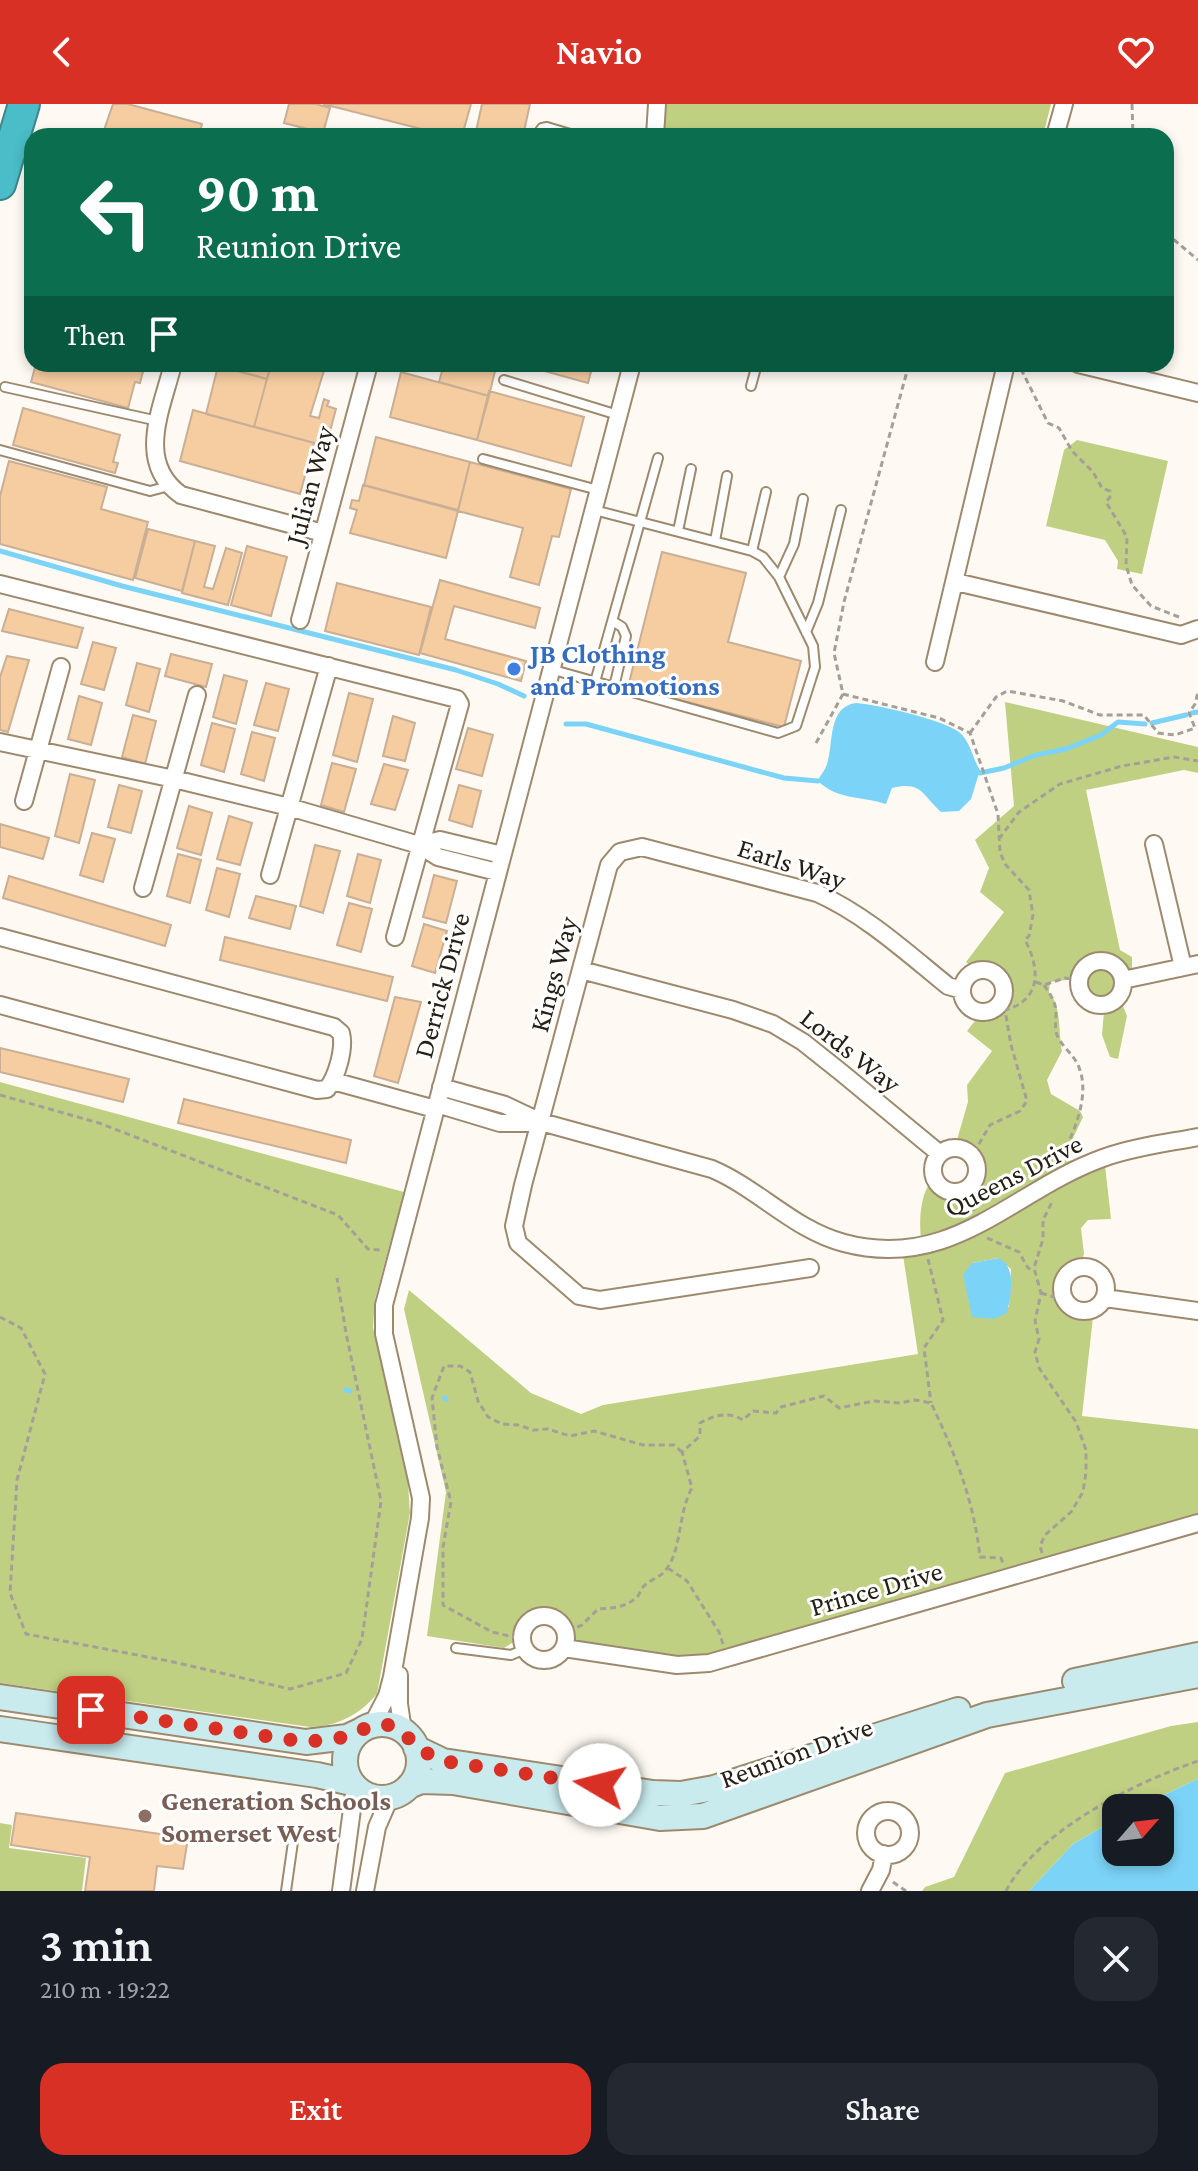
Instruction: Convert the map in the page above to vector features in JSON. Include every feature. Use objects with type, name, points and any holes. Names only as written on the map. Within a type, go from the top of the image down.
[{"type":"highway","points":[[0,184],[24,104]]},
{"type":"street","points":[[656,128],[657,104]]},
{"type":"street","points":[[1057,128],[1064,104]]},
{"type":"street","points":[[171,372],[154,448],[160,474],[169,486],[181,495],[323,533]]},
{"type":"street","name":"Julian Way","points":[[300,620],[367,372]]},
{"type":"street","name":"Derrick Drive","points":[[367,1728],[389,1690],[421,1498],[384,1334],[384,1305],[630,372]]},
{"type":"street","points":[[935,662],[1004,372]]},
{"type":"street","points":[[1111,372],[1198,393]]},
{"type":"street","points":[[956,582],[1181,635],[1196,630]]},
{"type":"street","points":[[0,584],[459,701],[395,937]]},
{"type":"street","points":[[270,875],[329,666]]},
{"type":"street","points":[[24,801],[61,667]]},
{"type":"street","points":[[143,888],[197,695]]},
{"type":"street","points":[[0,742],[289,807],[419,845],[438,857],[497,872]]},
{"type":"street","points":[[419,845],[440,840],[502,855]]},
{"type":"street","points":[[1123,980],[1191,965],[1154,844]]},
{"type":"street","name":"Kings Way","points":[[629,848],[620,852],[609,865],[514,1226],[515,1236],[523,1249],[579,1296],[600,1300],[810,1268]]},
{"type":"street","name":"Earls Way","points":[[629,848],[653,849],[817,893],[843,904],[948,986],[962,990]]},
{"type":"street","points":[[0,937],[334,1027],[343,1038],[333,1081],[327,1089],[317,1090],[0,1005]]},
{"type":"street","points":[[1098,961],[1111,964],[1123,980],[1120,994],[1109,1004],[1102,1005],[1088,1000],[1080,988],[1080,980],[1086,968],[1098,961]]},
{"type":"street","name":"Lords Way","points":[[581,970],[733,1010],[773,1024],[803,1042],[940,1154]]},
{"type":"street","points":[[988,970],[1000,978],[1004,991],[1002,1007],[974,1010],[964,1000],[962,990],[969,975],[988,970]]},
{"type":"street","name":"Queens Drive","points":[[333,1081],[500,1123],[541,1122]]},
{"type":"street","name":"Queens Drive","points":[[441,1087],[505,1105],[541,1122],[712,1169],[733,1178],[816,1234],[868,1248],[907,1248],[971,1230],[1103,1158],[1198,1137]]},
{"type":"street","points":[[960,1148],[972,1156],[976,1177],[967,1188],[953,1192],[940,1186],[933,1166],[940,1154],[960,1148]]},
{"type":"street","points":[[1093,1268],[1104,1277],[1105,1298],[1096,1309],[1082,1312],[1069,1305],[1063,1296],[1062,1284],[1071,1271],[1093,1268]]},
{"type":"street","points":[[1105,1298],[1198,1311]]},
{"type":"street","name":"Prince Drive","points":[[564,1640],[677,1665],[709,1663],[1198,1523]]},
{"type":"street","name":"Prince Drive","points":[[542,1616],[559,1623],[564,1640],[559,1654],[546,1660],[530,1656],[523,1644],[526,1625],[542,1616]]},
{"type":"street","name":"Derrick Drive","points":[[402,1625],[398,1690],[410,1739]]},
{"type":"street","name":"Reunion Drive","points":[[410,1739],[443,1761],[653,1793],[698,1792],[982,1702],[1198,1655]]},
{"type":"street","name":"Reunion Drive","points":[[399,1792],[421,1781],[453,1782],[660,1818],[692,1818],[768,1795],[987,1715],[1198,1675]]},
{"type":"street","points":[[0,1697],[306,1742],[347,1737],[367,1728],[388,1725],[410,1739],[418,1765],[377,1827],[365,1891]]},
{"type":"street","points":[[341,1891],[354,1785],[345,1767],[345,1758],[350,1741],[367,1728]]},
{"type":"street","points":[[0,1729],[317,1775],[354,1785],[371,1797],[399,1792]]},
{"type":"street","points":[[870,1891],[878,1880],[884,1854]]},
{"type":"lane","points":[[751,386],[755,372]]},
{"type":"lane","points":[[504,380],[618,415]]},
{"type":"lane","points":[[5,387],[159,422]]},
{"type":"lane","points":[[0,450],[150,491],[169,486]]},
{"type":"lane","points":[[595,682],[658,458]]},
{"type":"lane","points":[[483,459],[598,490]]},
{"type":"lane","points":[[678,531],[691,469]]},
{"type":"lane","points":[[715,541],[727,476]]},
{"type":"lane","points":[[752,551],[766,492]]},
{"type":"lane","points":[[779,577],[794,544],[803,499]]},
{"type":"lane","points":[[550,669],[778,733],[796,726],[800,719],[815,667],[813,646],[779,577],[763,557],[752,551],[593,510]]},
{"type":"lane","points":[[806,632],[818,603],[841,510]]},
{"type":"lane","points":[[614,622],[622,627],[626,636],[614,687]]},
{"type":"lane","points":[[456,1648],[511,1655],[523,1644]]},
{"type":"lane","points":[[286,1891],[293,1842]]},
{"type":"path","points":[[1132,104],[1133,128]]},
{"type":"path","points":[[1174,240],[1198,260]]},
{"type":"path","points":[[816,743],[843,694],[834,653],[844,602],[907,372]]},
{"type":"path","points":[[1022,372],[1048,423],[1059,428],[1072,451],[1093,472],[1102,488],[1110,491],[1106,502],[1127,537],[1126,565],[1132,585],[1151,606],[1178,616],[1196,630]]},
{"type":"path","points":[[970,733],[996,697],[1007,691],[1063,701],[1100,715],[1144,715],[1158,733],[1175,735],[1196,728],[1189,713],[1198,692]]},
{"type":"path","points":[[843,694],[939,718],[970,733],[998,814],[999,839],[1005,864],[1029,890],[1033,915],[1029,936],[1025,940],[1034,957],[1036,982],[1028,996],[1017,1006],[1002,1007],[1027,1101],[1020,1111],[990,1125],[972,1156]]},
{"type":"path","points":[[999,839],[1019,812],[1060,784],[1122,766],[1174,757],[1198,761]]},
{"type":"path","points":[[1036,982],[1044,985],[1065,978],[1080,980]]},
{"type":"path","points":[[1044,985],[1056,1009],[1056,1035],[1075,1059],[1082,1074],[1083,1093],[1071,1139],[1055,1167]]},
{"type":"path","points":[[0,1095],[99,1123],[338,1215],[368,1249],[398,1252]]},
{"type":"path","points":[[1046,1567],[1040,1546],[1045,1535],[1071,1512],[1083,1492],[1086,1450],[1076,1422],[1039,1368],[1035,1352],[1039,1339],[1035,1321],[1041,1293],[1034,1268],[1043,1239],[1043,1220],[1055,1199]]},
{"type":"path","points":[[924,1244],[943,1320],[924,1348],[931,1403],[957,1456],[976,1523],[980,1557],[1001,1558],[1007,1578]]},
{"type":"path","points":[[0,1317],[21,1328],[45,1374],[17,1480],[10,1593],[26,1634],[169,1661],[290,1689],[346,1673],[362,1639],[381,1501],[337,1278]]},
{"type":"path","points":[[1041,1293],[1057,1298],[1063,1296]]},
{"type":"path","points":[[523,1644],[492,1632],[443,1605],[443,1547],[451,1502],[437,1447],[432,1398],[444,1366],[460,1366],[470,1372],[478,1401],[488,1417],[502,1424],[533,1430],[548,1429],[570,1436],[594,1431],[643,1445],[674,1445],[682,1452],[692,1488],[684,1503],[668,1568],[657,1579],[645,1584],[637,1597],[622,1607],[598,1609],[564,1640]]},
{"type":"path","points":[[682,1452],[700,1436],[700,1423],[713,1415],[732,1414],[743,1420],[753,1411],[776,1413],[781,1407],[824,1396],[839,1408],[874,1401],[900,1403],[915,1400],[931,1403]]},
{"type":"path","points":[[668,1568],[687,1581],[719,1632],[728,1658]]},
{"type":"path","points":[[1006,1891],[1018,1872],[1054,1838],[1087,1814],[1112,1798],[1198,1761]]},
{"type":"green space","points":[[664,104],[1051,104],[1045,128],[662,128]]},
{"type":"green space","points":[[1077,440],[1168,461],[1142,574],[1117,569],[1118,561],[1105,540],[1046,526],[1064,450]]},
{"type":"green space","points":[[1005,702],[1198,747],[1198,773],[1184,770],[1086,790],[1120,950],[1132,957],[1132,991],[1123,1006],[1127,1016],[1118,1059],[1110,1057],[1102,1035],[1104,1011],[1091,1008],[1082,1001],[1076,992],[1074,979],[1050,982],[1049,992],[1058,1012],[1062,1051],[1047,1080],[1051,1094],[1080,1111],[1083,1117],[1065,1155],[1074,1163],[981,1216],[921,1238],[922,1201],[931,1182],[944,1193],[957,1196],[968,1192],[976,1183],[980,1172],[979,1160],[972,1150],[956,1143],[968,1102],[967,1085],[992,1051],[967,1031],[978,1017],[994,1016],[1004,1009],[1010,999],[1007,977],[999,968],[987,964],[972,967],[966,962],[1004,912],[980,892],[989,868],[975,840],[1014,806]]},
{"type":"green space","points":[[0,1082],[404,1192],[375,1299],[373,1327],[408,1484],[410,1513],[377,1694],[347,1718],[310,1727],[0,1683]]},
{"type":"green space","points":[[1105,1165],[1111,1219],[1088,1220],[1081,1228],[1084,1254],[1081,1262],[1061,1275],[1058,1282],[1058,1297],[1062,1305],[1075,1314],[1093,1317],[1082,1416],[1198,1429],[1198,1515],[696,1657],[573,1641],[562,1619],[542,1612],[526,1619],[515,1641],[504,1648],[427,1636],[446,1492],[404,1309],[409,1290],[531,1393],[581,1414],[603,1405],[918,1354],[903,1255],[931,1250],[982,1231]],"holes":[[[998,1258],[1011,1269],[1009,1307],[971,1308],[968,1298],[972,1263]]]},
{"type":"green space","points":[[1198,1722],[1198,1779],[1166,1794],[1102,1794],[1102,1827],[1073,1844],[1029,1891],[922,1891],[925,1887],[954,1877],[1005,1773],[1171,1726]]},
{"type":"green space","points":[[0,1823],[12,1825],[9,1848],[86,1858],[82,1891],[0,1891]]},
{"type":"water","points":[[856,703],[925,718],[959,732],[980,770],[971,799],[959,811],[941,812],[920,791],[910,786],[892,788],[886,804],[842,795],[825,787],[818,781],[827,764],[833,727],[840,711]]},
{"type":"water","points":[[998,1258],[1008,1267],[1010,1274],[1007,1313],[994,1319],[972,1317],[963,1275],[972,1263]]},
{"type":"water","points":[[1198,1779],[1198,1891],[1029,1891],[1073,1844],[1102,1827],[1102,1866],[1174,1866],[1174,1794],[1166,1794]]},
{"type":"building","points":[[113,104],[128,104],[202,124],[201,128],[105,128]]},
{"type":"building","points":[[289,104],[316,104],[330,108],[324,128],[304,128],[284,123]]},
{"type":"building","points":[[323,104],[471,104],[464,128],[418,128]]},
{"type":"building","points":[[482,104],[530,104],[525,128],[477,128]]},
{"type":"building","points":[[34,372],[143,372],[140,383],[135,382],[128,408],[31,382]]},
{"type":"building","points":[[216,372],[241,372],[267,379],[254,427],[206,414]]},
{"type":"building","points":[[242,372],[269,372],[267,379]]},
{"type":"building","points":[[269,372],[324,372],[310,416],[319,418],[324,399],[329,401],[327,406],[336,409],[326,446],[254,427]]},
{"type":"building","points":[[401,372],[489,396],[477,440],[390,417]]},
{"type":"building","points":[[442,372],[495,372],[489,396],[439,382]]},
{"type":"building","points":[[548,372],[591,372],[588,383]]},
{"type":"building","points":[[489,391],[584,417],[571,466],[477,440]]},
{"type":"building","points":[[23,408],[120,435],[113,462],[118,463],[115,473],[13,445]]},
{"type":"building","points":[[193,410],[314,443],[300,494],[180,461]]},
{"type":"building","points":[[376,437],[470,462],[458,510],[364,485]]},
{"type":"building","points":[[9,461],[107,487],[101,509],[148,522],[133,580],[0,544],[0,496]]},
{"type":"building","points":[[470,462],[571,489],[559,537],[552,536],[539,585],[510,577],[523,528],[458,511]]},
{"type":"building","points":[[363,485],[458,511],[446,558],[350,533],[357,510],[350,508],[352,500],[359,501]]},
{"type":"building","points":[[148,529],[195,541],[182,591],[135,578]]},
{"type":"building","points":[[195,541],[215,546],[204,587],[213,589],[226,548],[242,553],[228,605],[182,593]]},
{"type":"building","points":[[247,546],[287,557],[271,616],[231,605]]},
{"type":"building","points":[[662,552],[746,573],[728,642],[801,661],[784,727],[628,687]]},
{"type":"building","points":[[440,580],[540,608],[535,628],[454,606],[445,639],[526,661],[521,681],[420,653]]},
{"type":"building","points":[[337,583],[431,607],[419,655],[325,631]]},
{"type":"building","points":[[9,609],[83,628],[77,648],[2,631]]},
{"type":"building","points":[[93,642],[116,648],[104,690],[81,684]]},
{"type":"building","points":[[171,654],[212,664],[206,687],[165,676]]},
{"type":"building","points":[[7,656],[29,660],[8,732],[0,730],[0,677]]},
{"type":"building","points":[[137,663],[160,669],[149,712],[126,705]]},
{"type":"building","points":[[224,675],[247,681],[236,724],[213,717]]},
{"type":"building","points":[[266,683],[289,689],[278,731],[254,725]]},
{"type":"building","points":[[349,693],[373,699],[357,762],[333,755]]},
{"type":"building","points":[[79,696],[102,703],[91,745],[68,739]]},
{"type":"building","points":[[133,715],[156,721],[145,764],[122,757]]},
{"type":"building","points":[[393,716],[415,723],[405,761],[383,756]]},
{"type":"building","points":[[212,723],[235,729],[224,772],[201,765]]},
{"type":"building","points":[[468,728],[493,735],[482,776],[456,769]]},
{"type":"building","points":[[252,732],[275,738],[264,781],[241,774]]},
{"type":"building","points":[[332,763],[356,769],[344,812],[321,805]]},
{"type":"building","points":[[384,764],[408,770],[395,810],[371,804]]},
{"type":"building","points":[[70,774],[95,780],[79,843],[55,836]]},
{"type":"building","points":[[119,785],[142,791],[131,833],[108,827]]},
{"type":"building","points":[[459,785],[481,791],[472,827],[449,820]]},
{"type":"building","points":[[189,806],[212,813],[201,855],[177,848]]},
{"type":"building","points":[[229,816],[252,823],[240,865],[217,859]]},
{"type":"building","points":[[0,824],[49,838],[43,859],[0,847]]},
{"type":"building","points":[[92,833],[115,839],[103,882],[80,875]]},
{"type":"building","points":[[315,845],[340,851],[323,913],[300,906]]},
{"type":"building","points":[[178,854],[201,860],[190,903],[167,896]]},
{"type":"building","points":[[358,854],[381,860],[370,903],[347,896]]},
{"type":"building","points":[[217,868],[240,874],[229,917],[206,910]]},
{"type":"building","points":[[434,875],[457,881],[446,923],[423,917]]},
{"type":"building","points":[[9,876],[171,925],[165,946],[3,898]]},
{"type":"building","points":[[256,896],[296,906],[290,929],[249,918]]},
{"type":"building","points":[[349,903],[372,909],[361,952],[337,945]]},
{"type":"building","points":[[424,924],[447,931],[435,973],[412,966]]},
{"type":"building","points":[[225,937],[393,977],[387,1001],[220,960]]},
{"type":"building","points":[[395,997],[421,1002],[398,1083],[374,1076]]},
{"type":"building","points":[[0,1048],[129,1079],[123,1102],[0,1072]]},
{"type":"building","points":[[184,1099],[351,1140],[346,1163],[178,1123]]},
{"type":"building","points":[[16,1813],[188,1838],[183,1869],[157,1866],[154,1891],[85,1891],[90,1857],[11,1845]]},
{"type":"waterway","points":[[0,551],[122,586],[456,670],[524,696]]},
{"type":"waterway","points":[[1192,713],[1198,712]]},
{"type":"waterway","points":[[1152,723],[1186,715]]},
{"type":"waterway","points":[[980,773],[1066,749],[1101,735],[1118,722],[1145,724]]},
{"type":"waterway","points":[[566,724],[586,724],[784,778],[818,781]]},
{"type":"waterway","points":[[346,1390],[350,1391]]},
{"type":"place","name":"JB Clothing and Promotions","points":[[514,669]]},
{"type":"place","name":"Generation Schools Somerset West","points":[[145,1816]]},
{"type":"route","points":[[91,1710],[306,1742],[329,1741],[347,1737],[372,1725],[388,1725],[403,1731],[416,1748],[443,1761],[600,1785]]}]
